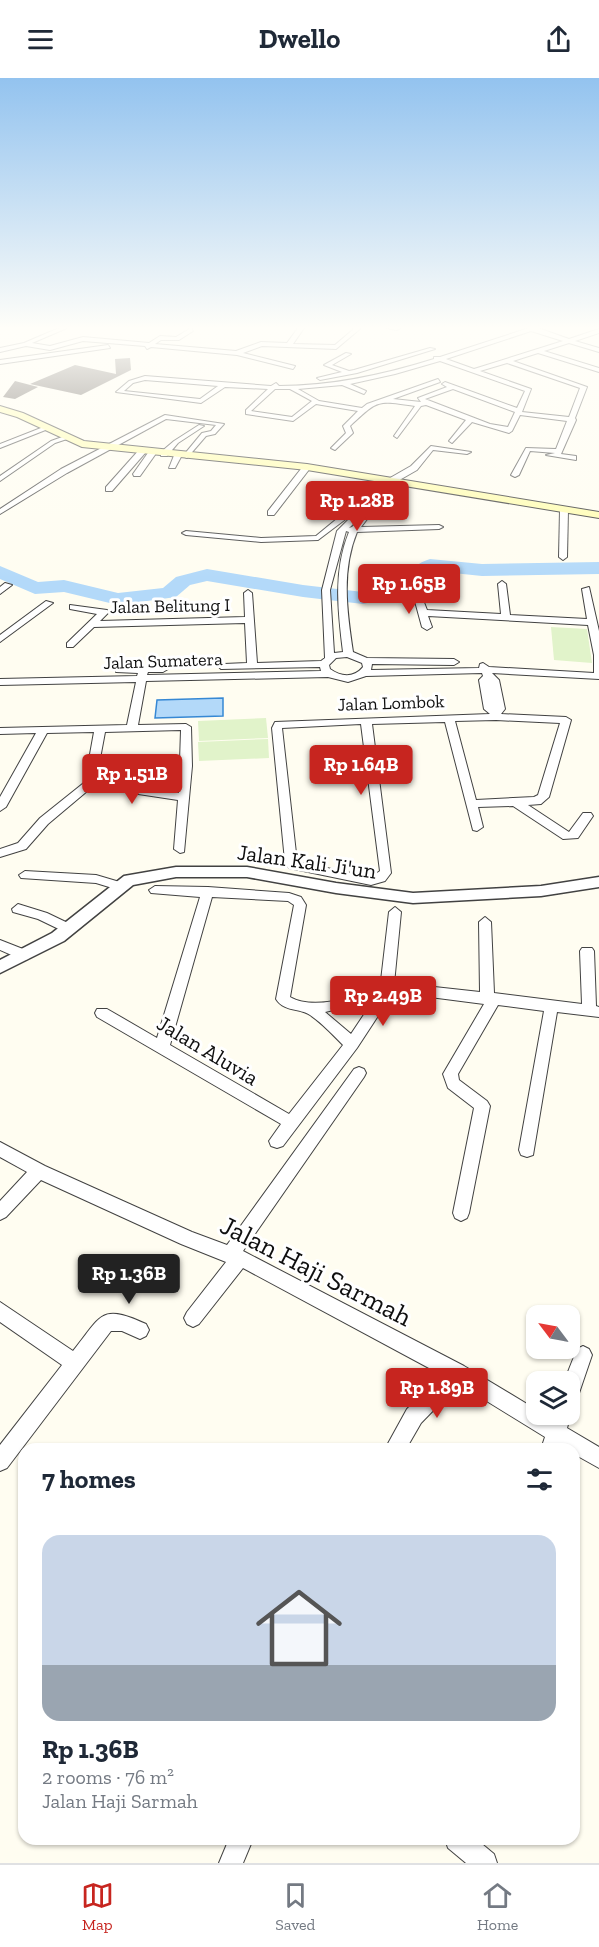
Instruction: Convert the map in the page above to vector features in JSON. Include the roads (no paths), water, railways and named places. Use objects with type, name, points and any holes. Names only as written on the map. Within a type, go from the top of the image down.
[{"type":"main road","points":[[3,411],[82,444],[307,467],[599,515]]},
{"type":"street","points":[[248,411],[250,414],[292,420],[303,411]]},
{"type":"street","points":[[335,448],[350,434],[346,426],[361,411]]},
{"type":"street","points":[[397,436],[416,411]]},
{"type":"street","points":[[446,411],[509,430],[519,412],[573,420]]},
{"type":"street","points":[[558,454],[576,411]]},
{"type":"street","points":[[0,512],[106,448],[168,416],[221,424],[214,432],[204,434],[172,466]]},
{"type":"street","points":[[452,441],[471,419]]},
{"type":"street","points":[[164,453],[201,426]]},
{"type":"street","points":[[0,447],[46,428]]},
{"type":"street","points":[[0,479],[53,442],[65,438]]},
{"type":"street","points":[[184,438],[200,439]]},
{"type":"street","points":[[186,533],[261,540],[318,538],[394,480],[414,468],[432,448],[467,452]]},
{"type":"street","points":[[515,475],[528,452],[534,448],[573,458]]},
{"type":"street","points":[[137,474],[147,452]]},
{"type":"street","points":[[109,489],[147,452]]},
{"type":"street","points":[[271,513],[307,467]]},
{"type":"street","points":[[348,654],[341,587],[353,530],[394,480]]},
{"type":"street","points":[[394,480],[341,531],[326,591],[327,665],[338,678],[350,679],[365,673],[599,669]]},
{"type":"street","points":[[563,557],[564,510]]},
{"type":"street","points":[[341,531],[439,527]]},
{"type":"street","points":[[502,584],[506,616]]},
{"type":"street","points":[[326,591],[341,587]]},
{"type":"street","points":[[327,665],[348,654],[366,661],[599,676],[593,622],[586,589]]},
{"type":"street","points":[[248,593],[252,666]]},
{"type":"street","points":[[417,594],[427,627]]},
{"type":"street","points":[[0,639],[49,603]]},
{"type":"street","points":[[70,645],[104,612],[73,607]]},
{"type":"street","points":[[423,613],[593,622]]},
{"type":"street","name":"Jalan Belitung I","points":[[93,624],[249,620]]},
{"type":"street","points":[[365,673],[368,667],[366,661]]},
{"type":"street","name":"Jalan Sumatera","points":[[0,674],[142,674],[252,666],[327,665]]},
{"type":"street","name":"Jalan Sumatera","points":[[0,682],[327,665]]},
{"type":"street","points":[[485,670],[484,680],[489,708],[496,715]]},
{"type":"street","points":[[132,728],[142,674]]},
{"type":"street","name":"Jalan Lombok","points":[[366,720],[385,875],[378,880],[371,881],[293,865],[276,728],[279,724],[286,723],[496,715],[566,720],[567,724],[543,797],[537,801],[515,802]]},
{"type":"street","points":[[449,717],[477,827]]},
{"type":"street","points":[[0,731],[42,732],[183,726],[187,729],[180,849]]},
{"type":"street","points":[[0,853],[22,846],[44,822],[90,783],[100,730]]},
{"type":"street","points":[[0,807],[42,732]]},
{"type":"street","points":[[90,783],[184,797]]},
{"type":"street","points":[[471,804],[515,802],[567,836],[574,835],[587,816]]},
{"type":"street","name":"Jalan Kali Ji'un","points":[[0,967],[58,937],[129,880],[176,872],[247,872],[336,888],[413,898],[541,891],[599,882]]},
{"type":"street","points":[[25,875],[96,879],[119,886]]},
{"type":"street","points":[[155,890],[289,897],[300,903],[283,995],[284,999],[292,1005],[312,1008],[386,993],[398,988],[491,998],[551,1008],[594,1011],[587,951]]},
{"type":"street","points":[[162,1047],[208,891]]},
{"type":"street","points":[[18,909],[42,916],[67,928]]},
{"type":"street","points":[[277,1141],[352,1044],[386,993],[395,912]]},
{"type":"street","points":[[461,1213],[482,1106],[453,1084],[450,1074],[491,998],[485,922]]},
{"type":"street","points":[[0,945],[23,955]]},
{"type":"street","points":[[312,1008],[352,1044]]},
{"type":"street","points":[[527,1150],[551,1008]]},
{"type":"street","name":"Jalan Aluvia","points":[[102,1013],[292,1124]]},
{"type":"street","points":[[193,1318],[358,1073]]},
{"type":"street","name":"Jalan Haji Sarmah","points":[[0,1149],[39,1171],[235,1257],[457,1373],[553,1441]]},
{"type":"street","points":[[0,1212],[39,1171]]},
{"type":"street","points":[[0,1311],[75,1363]]},
{"type":"street","points":[[0,1461],[111,1320],[117,1320],[140,1330]]},
{"type":"street","points":[[577,1371],[583,1355]]},
{"type":"street","points":[[399,1443],[414,1416],[457,1373]]},
{"type":"street","points":[[553,1441],[558,1425]]},
{"type":"street","name":"Jalan Haji Sarmah","points":[[580,1451],[599,1458]]},
{"type":"street","points":[[231,1863],[238,1845]]},
{"type":"street","points":[[464,1845],[485,1863]]},
{"type":"water","points":[[223,698],[223,716],[155,718],[157,700]]},
{"type":"waterway","points":[[0,572],[35,588],[64,586],[118,599],[169,593],[183,581],[207,575],[303,591],[363,598],[413,587],[415,577],[430,565],[482,570],[599,568]]}]
